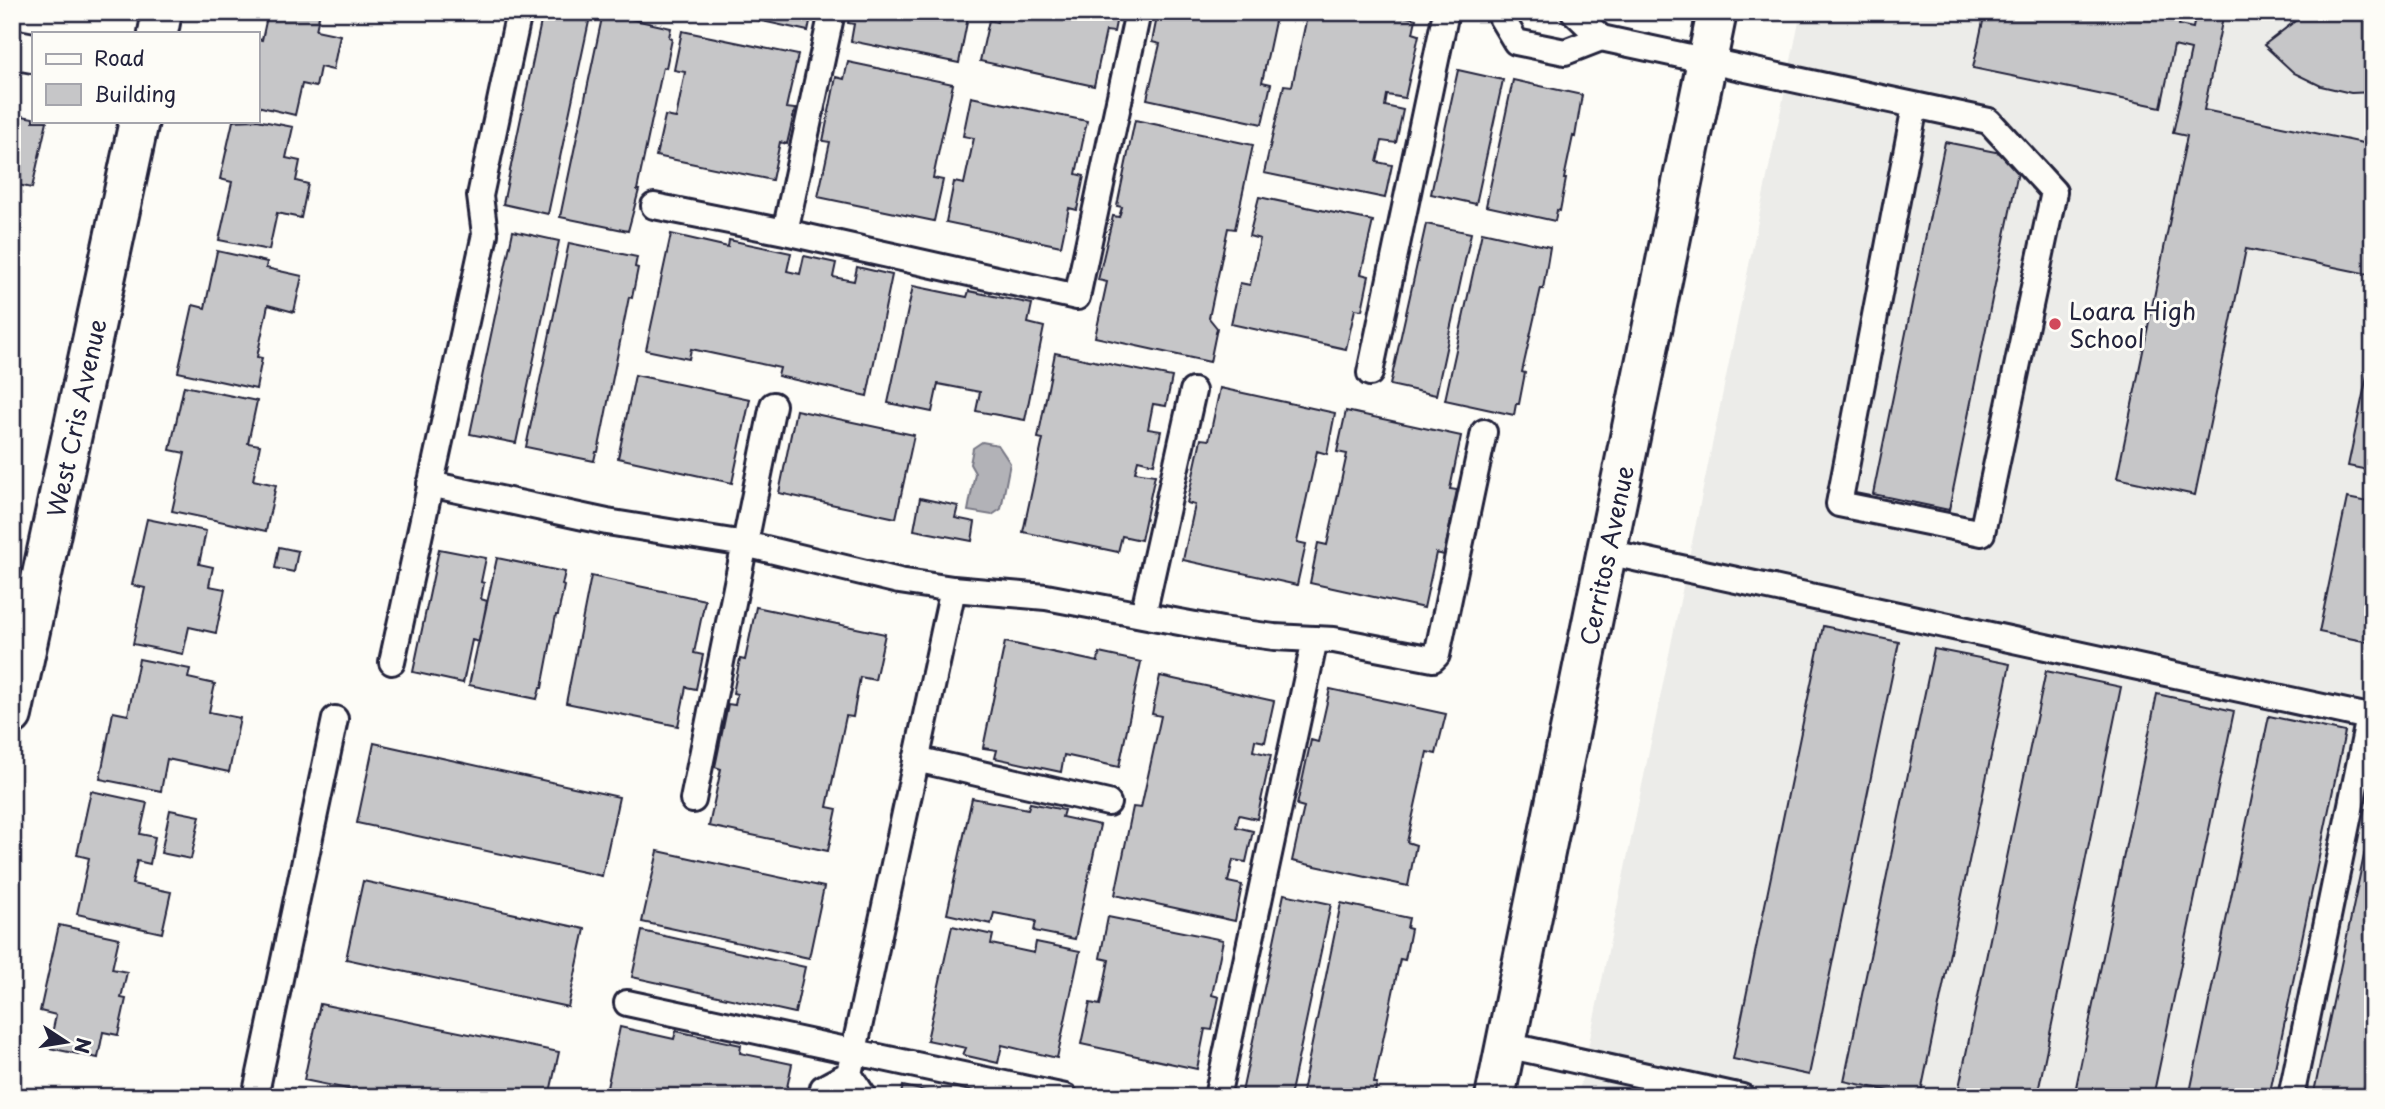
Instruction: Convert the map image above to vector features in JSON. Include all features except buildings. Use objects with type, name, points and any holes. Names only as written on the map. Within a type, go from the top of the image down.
[{"type":"street","points":[[158,32],[162,12]]},
{"type":"street","name":"Cerritos Avenue","points":[[1495,1097],[1717,12]]},
{"type":"street","points":[[12,48],[32,53]]},
{"type":"street","name":"West Cris Avenue","points":[[12,715],[25,592],[139,122]]},
{"type":"lane","points":[[392,662],[485,234],[480,195],[519,12]]},
{"type":"lane","points":[[785,232],[832,12]]},
{"type":"lane","points":[[654,206],[785,232],[1077,297],[1138,12]]},
{"type":"lane","points":[[1370,373],[1446,12]]},
{"type":"lane","points":[[1574,12],[1601,38],[1989,121],[2054,192],[1982,533],[1839,504],[1915,106]]},
{"type":"lane","points":[[1497,14],[1516,42],[1565,52],[1601,38]]},
{"type":"lane","points":[[1143,615],[1193,391]]},
{"type":"lane","points":[[693,800],[773,405]]},
{"type":"lane","points":[[430,484],[607,522],[745,544],[869,575],[953,589],[1046,597],[1251,634],[1359,644],[1433,659],[1437,655],[1484,432]]},
{"type":"lane","points":[[1607,552],[2371,718],[2291,1097]]},
{"type":"lane","points":[[864,1097],[851,1063],[953,589]]},
{"type":"lane","points":[[1217,1097],[1315,639]]},
{"type":"lane","points":[[255,1097],[335,719]]},
{"type":"lane","points":[[916,760],[1108,803]]},
{"type":"lane","points":[[628,1003],[851,1063],[1065,1097]]},
{"type":"lane","points":[[1506,1045],[1742,1097]]},
{"type":"lane","points":[[821,1097],[823,1088],[851,1063]]},
{"type":"shaded area","name":"Loara High School","points":[[1801,12],[2373,12],[2373,1097],[1578,1097]]},
{"type":"shaded area","points":[[982,442],[998,445],[1010,463],[1001,509],[992,515],[968,511],[975,473],[970,464],[973,448]]},
{"type":"place","name":"Loara High School","points":[[2055,324]]}]
